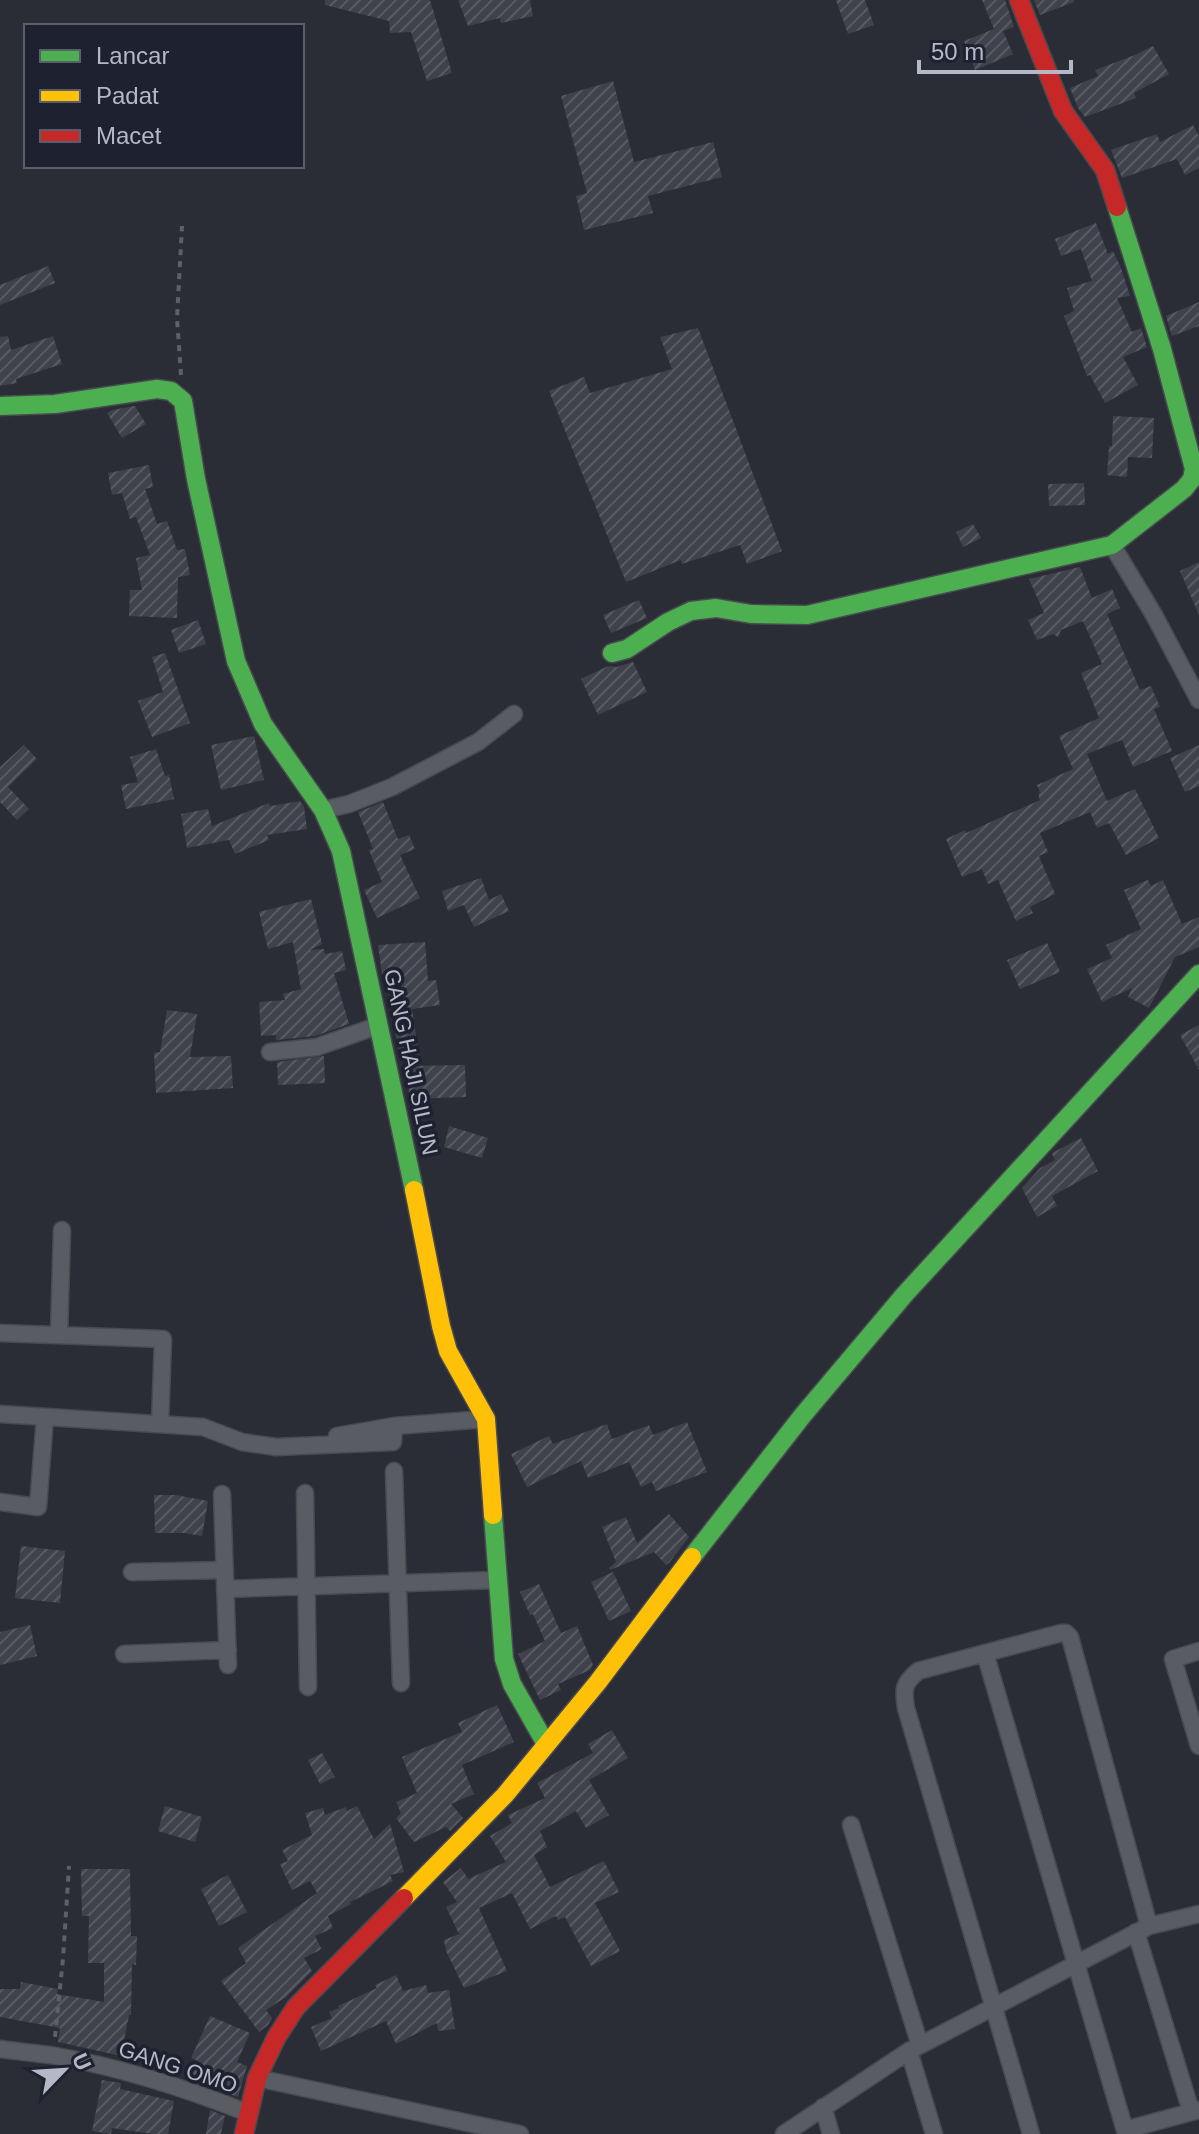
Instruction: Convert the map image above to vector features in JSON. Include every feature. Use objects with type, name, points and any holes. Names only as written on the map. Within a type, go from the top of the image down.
[{"type":"street","points":[[612,653],[627,649],[691,611],[716,608],[751,614],[807,615],[1112,545],[1184,489],[1192,479],[1194,469],[1162,349],[1105,170],[1063,111],[1019,0]]},
{"type":"street","points":[[0,406],[55,404],[157,389],[171,391],[183,401]]},
{"type":"street","name":"GANG HAJI SILUN","points":[[183,401],[196,479],[236,661],[263,724],[323,810],[341,851],[441,1326],[448,1351],[486,1419],[502,1644],[507,1673],[546,1744]]},
{"type":"street","points":[[1112,545],[1199,700]]},
{"type":"street","points":[[323,810],[349,804],[392,787],[478,742],[514,714]]},
{"type":"street","points":[[244,2134],[257,2078],[276,2038],[296,2007],[495,1805],[598,1682],[653,1606],[803,1415],[905,1294],[1199,974]]},
{"type":"street","points":[[270,1052],[317,1047],[377,1026]]},
{"type":"street","points":[[59,1335],[62,1230]]},
{"type":"street","points":[[0,1333],[163,1339],[160,1424]]},
{"type":"street","points":[[0,1414],[203,1427],[242,1442],[276,1447],[394,1426],[486,1419]]},
{"type":"street","points":[[0,1502],[38,1507],[45,1417]]},
{"type":"street","points":[[394,1471],[401,1683]]},
{"type":"street","points":[[305,1493],[308,1687]]},
{"type":"street","points":[[124,1654],[228,1658],[222,1494]]},
{"type":"street","points":[[132,1572],[225,1570]]},
{"type":"street","points":[[225,1589],[497,1580]]},
{"type":"street","points":[[985,1653],[1126,2132],[1195,2110],[1143,1929],[1070,1637],[1061,1633],[985,1653],[918,1671],[908,1680],[904,1691],[906,1708],[1031,2134]]},
{"type":"street","points":[[1199,1651],[1173,1659],[1199,1746]]},
{"type":"street","points":[[851,1825],[915,2048],[934,2134]]},
{"type":"street","points":[[784,2134],[915,2048],[1143,1929],[1199,1914]]},
{"type":"street","name":"GANG OMO","points":[[0,2049],[53,2055],[131,2072],[248,2113]]},
{"type":"street","points":[[257,2078],[520,2134]]},
{"type":"street","points":[[823,2107],[831,2134]]},
{"type":"path","points":[[182,226],[177,318],[183,401]]},
{"type":"path","points":[[53,2055],[69,1866]]},
{"type":"building","points":[[325,0],[430,0],[452,73],[427,81],[411,32],[390,33],[389,21],[325,5]]},
{"type":"building","points":[[458,0],[530,0],[533,16],[501,23],[500,18],[468,26]]},
{"type":"building","points":[[836,0],[865,0],[874,25],[848,34]]},
{"type":"building","points":[[982,0],[1005,0],[1014,27],[1003,31],[1013,54],[975,70],[964,41],[994,29]]},
{"type":"building","points":[[1034,0],[1074,0],[1074,2],[1040,15]]},
{"type":"building","points":[[1153,46],[1169,74],[1134,93],[1136,98],[1085,117],[1070,88],[1098,76],[1095,70]]},
{"type":"building","points":[[613,81],[634,162],[713,142],[722,177],[648,196],[653,213],[584,230],[576,196],[587,193],[561,96]]},
{"type":"building","points":[[1193,125],[1199,136],[1199,168],[1185,175],[1177,159],[1122,178],[1111,150],[1157,134],[1160,142]]},
{"type":"building","points":[[1096,223],[1108,254],[1113,251],[1121,268],[1130,296],[1117,298],[1132,332],[1141,328],[1147,347],[1123,357],[1138,385],[1105,403],[1090,375],[1087,376],[1064,316],[1074,311],[1067,288],[1092,281],[1081,249],[1061,256],[1055,239]]},
{"type":"building","points":[[48,266],[55,283],[0,305],[0,285]]},
{"type":"building","points":[[1199,302],[1199,326],[1172,336],[1166,316]]},
{"type":"building","points":[[698,328],[782,551],[747,564],[740,545],[682,564],[681,560],[626,582],[549,391],[584,377],[590,393],[672,369],[660,337]]},
{"type":"building","points":[[8,336],[11,350],[53,336],[62,364],[16,379],[17,383],[0,386],[0,337]]},
{"type":"building","points":[[135,406],[146,424],[122,438],[107,413]]},
{"type":"building","points":[[1113,416],[1154,418],[1152,458],[1128,457],[1127,477],[1107,475]]},
{"type":"building","points":[[149,465],[153,487],[145,489],[157,524],[167,521],[177,550],[185,549],[190,575],[178,577],[177,618],[129,616],[130,590],[142,590],[136,558],[150,555],[136,517],[130,519],[122,493],[112,495],[108,473]]},
{"type":"building","points":[[1084,483],[1085,505],[1049,506],[1048,484]]},
{"type":"building","points":[[973,524],[981,538],[963,547],[956,532]]},
{"type":"building","points":[[1199,562],[1199,615],[1180,571]]},
{"type":"building","points":[[1080,567],[1092,598],[1112,589],[1120,608],[1107,614],[1140,690],[1151,686],[1160,707],[1154,709],[1172,751],[1133,767],[1122,740],[1087,754],[1107,801],[1135,789],[1159,838],[1126,855],[1109,823],[1097,828],[1090,812],[1040,833],[1048,852],[1039,856],[1055,894],[1030,907],[1033,913],[1016,921],[998,880],[988,884],[982,869],[962,877],[946,839],[1040,800],[1037,785],[1073,769],[1059,736],[1099,718],[1081,673],[1102,664],[1083,621],[1061,630],[1058,637],[1053,634],[1037,640],[1028,620],[1044,613],[1029,579]]},
{"type":"building","points":[[639,600],[647,618],[611,633],[603,615]]},
{"type":"building","points":[[198,620],[206,644],[179,653],[171,630]]},
{"type":"building","points":[[165,653],[190,723],[152,737],[138,701],[163,692],[152,657]]},
{"type":"building","points":[[633,662],[647,692],[598,715],[581,679],[608,666]]},
{"type":"building","points":[[254,736],[264,780],[221,790],[211,745]]},
{"type":"building","points":[[24,745],[37,759],[8,787],[29,809],[17,820],[0,802],[0,767]]},
{"type":"building","points":[[1199,745],[1199,786],[1185,792],[1170,758]]},
{"type":"building","points":[[156,749],[165,776],[169,775],[174,799],[126,809],[121,785],[138,782],[130,757]]},
{"type":"building","points":[[300,801],[304,807],[307,829],[267,835],[269,840],[235,854],[229,840],[187,848],[181,814],[208,809],[212,826],[269,803],[270,806]]},
{"type":"building","points":[[383,802],[398,839],[409,835],[415,849],[400,855],[420,898],[377,918],[364,890],[382,882],[358,812]]},
{"type":"building","points":[[481,878],[489,900],[501,894],[509,911],[474,927],[464,905],[448,911],[442,891]]},
{"type":"building","points":[[1148,880],[1151,886],[1163,880],[1182,924],[1199,917],[1199,947],[1175,957],[1149,1008],[1128,997],[1132,988],[1102,1002],[1087,969],[1112,958],[1106,945],[1141,929],[1124,890]]},
{"type":"building","points":[[311,899],[322,944],[310,950],[324,949],[325,954],[342,951],[346,970],[334,973],[349,1024],[315,1036],[276,1040],[276,1035],[261,1036],[259,1002],[285,1000],[283,994],[301,989],[293,942],[268,949],[259,912]]},
{"type":"building","points":[[425,942],[428,981],[436,980],[440,1005],[412,1009],[419,1057],[400,1060],[386,974],[382,974],[378,945]]},
{"type":"building","points":[[1047,943],[1060,972],[1020,989],[1007,960]]},
{"type":"building","points":[[167,1010],[197,1014],[190,1057],[231,1056],[233,1088],[156,1093],[154,1053],[160,1052]]},
{"type":"building","points":[[1199,1025],[1199,1070],[1180,1035]]},
{"type":"building","points":[[324,1056],[325,1083],[278,1085],[277,1062]]},
{"type":"building","points":[[465,1065],[466,1097],[409,1099],[408,1066]]},
{"type":"building","points":[[449,1126],[488,1138],[482,1158],[444,1147]]},
{"type":"building","points":[[1081,1138],[1098,1171],[1052,1196],[1057,1206],[1037,1217],[1022,1188],[1040,1168],[1055,1160],[1054,1152]]},
{"type":"building","points":[[687,1422],[707,1472],[656,1491],[652,1482],[641,1487],[629,1462],[588,1478],[581,1461],[527,1487],[511,1454],[549,1436],[553,1444],[607,1424],[612,1439],[649,1425],[653,1435]]},
{"type":"building","points":[[154,1495],[176,1495],[208,1501],[202,1536],[155,1533]]},
{"type":"building","points":[[669,1514],[689,1537],[670,1562],[666,1565],[654,1552],[610,1570],[616,1562],[602,1527],[626,1517],[637,1543]]},
{"type":"building","points":[[21,1546],[65,1551],[60,1603],[15,1598]]},
{"type":"building","points":[[613,1572],[631,1611],[609,1621],[591,1582]]},
{"type":"building","points":[[539,1584],[561,1633],[577,1626],[593,1665],[590,1670],[558,1684],[561,1690],[540,1700],[518,1654],[545,1641],[520,1592]]},
{"type":"building","points":[[30,1625],[37,1656],[0,1665],[0,1632]]},
{"type":"building","points":[[497,1705],[514,1742],[462,1765],[474,1794],[451,1804],[463,1818],[450,1831],[446,1827],[414,1842],[396,1818],[401,1813],[396,1802],[417,1793],[402,1757],[462,1732],[458,1723]]},
{"type":"building","points":[[612,1730],[628,1758],[589,1780],[609,1815],[586,1828],[576,1811],[540,1831],[547,1847],[534,1855],[550,1887],[604,1861],[619,1892],[595,1903],[620,1951],[591,1966],[565,1917],[558,1920],[556,1916],[530,1929],[512,1893],[479,1908],[507,1971],[464,1988],[446,1951],[444,1940],[459,1934],[446,1907],[457,1902],[443,1882],[461,1868],[468,1879],[506,1862],[490,1836],[512,1823],[508,1815],[545,1798],[537,1783],[593,1753],[588,1744]]},
{"type":"building","points":[[322,1753],[335,1777],[320,1784],[308,1760]]},
{"type":"building","points":[[165,1806],[202,1817],[195,1842],[158,1831]]},
{"type":"building","points":[[357,1806],[374,1839],[390,1824],[404,1872],[390,1875],[393,1881],[328,1916],[333,1928],[315,1936],[320,1950],[304,1958],[312,1971],[286,1997],[266,2010],[272,2018],[259,2032],[221,1981],[246,1963],[238,1948],[317,1893],[310,1881],[292,1890],[280,1864],[288,1861],[282,1850],[312,1835],[305,1813],[323,1808],[325,1815]]},
{"type":"building","points":[[81,1869],[130,1869],[131,1936],[137,1936],[136,1965],[132,1964],[131,2015],[121,2056],[58,2042],[60,2028],[0,2017],[0,1989],[20,1989],[21,1982],[58,1989],[57,1994],[104,2002],[104,1963],[88,1963],[89,1916],[82,1916]]},
{"type":"building","points":[[228,1875],[247,1912],[219,1926],[201,1889]]},
{"type":"building","points":[[396,1975],[403,1991],[426,1985],[428,1993],[449,1990],[455,2029],[438,2031],[437,2023],[396,2044],[386,2021],[321,2051],[311,2027],[332,2018],[329,2012],[338,2006],[377,1988],[375,1985]]},
{"type":"building","points":[[210,2016],[250,2033],[237,2062],[247,2066],[238,2097],[190,2080],[198,2061],[191,2058]]},
{"type":"building","points":[[102,2080],[121,2083],[120,2089],[174,2101],[168,2134],[112,2128],[111,2134],[92,2131]]},
{"type":"building","points":[[210,2110],[225,2116],[221,2134],[206,2134]]},
{"type":"traffic: fast","points":[[612,653],[627,649],[691,611],[716,608],[751,614],[807,615],[1112,545],[1184,489],[1192,479],[1194,469],[1162,349],[1117,207]]},
{"type":"traffic: fast","points":[[0,406],[55,404],[157,389],[171,391],[183,401],[196,479],[236,661],[263,724],[323,810],[341,851],[414,1190]]},
{"type":"traffic: fast","points":[[692,1557],[803,1415],[905,1294],[1199,974]]},
{"type":"traffic: fast","points":[[493,1515],[504,1659],[512,1684],[546,1744]]},
{"type":"traffic: slow","points":[[414,1190],[448,1351],[486,1419],[493,1515]]},
{"type":"traffic: slow","points":[[404,1898],[505,1795],[598,1682],[692,1557]]},
{"type":"traffic: jam","points":[[1019,0],[1063,111],[1105,170],[1117,207]]},
{"type":"traffic: jam","points":[[244,2134],[257,2078],[276,2038],[296,2007],[404,1898]]}]
